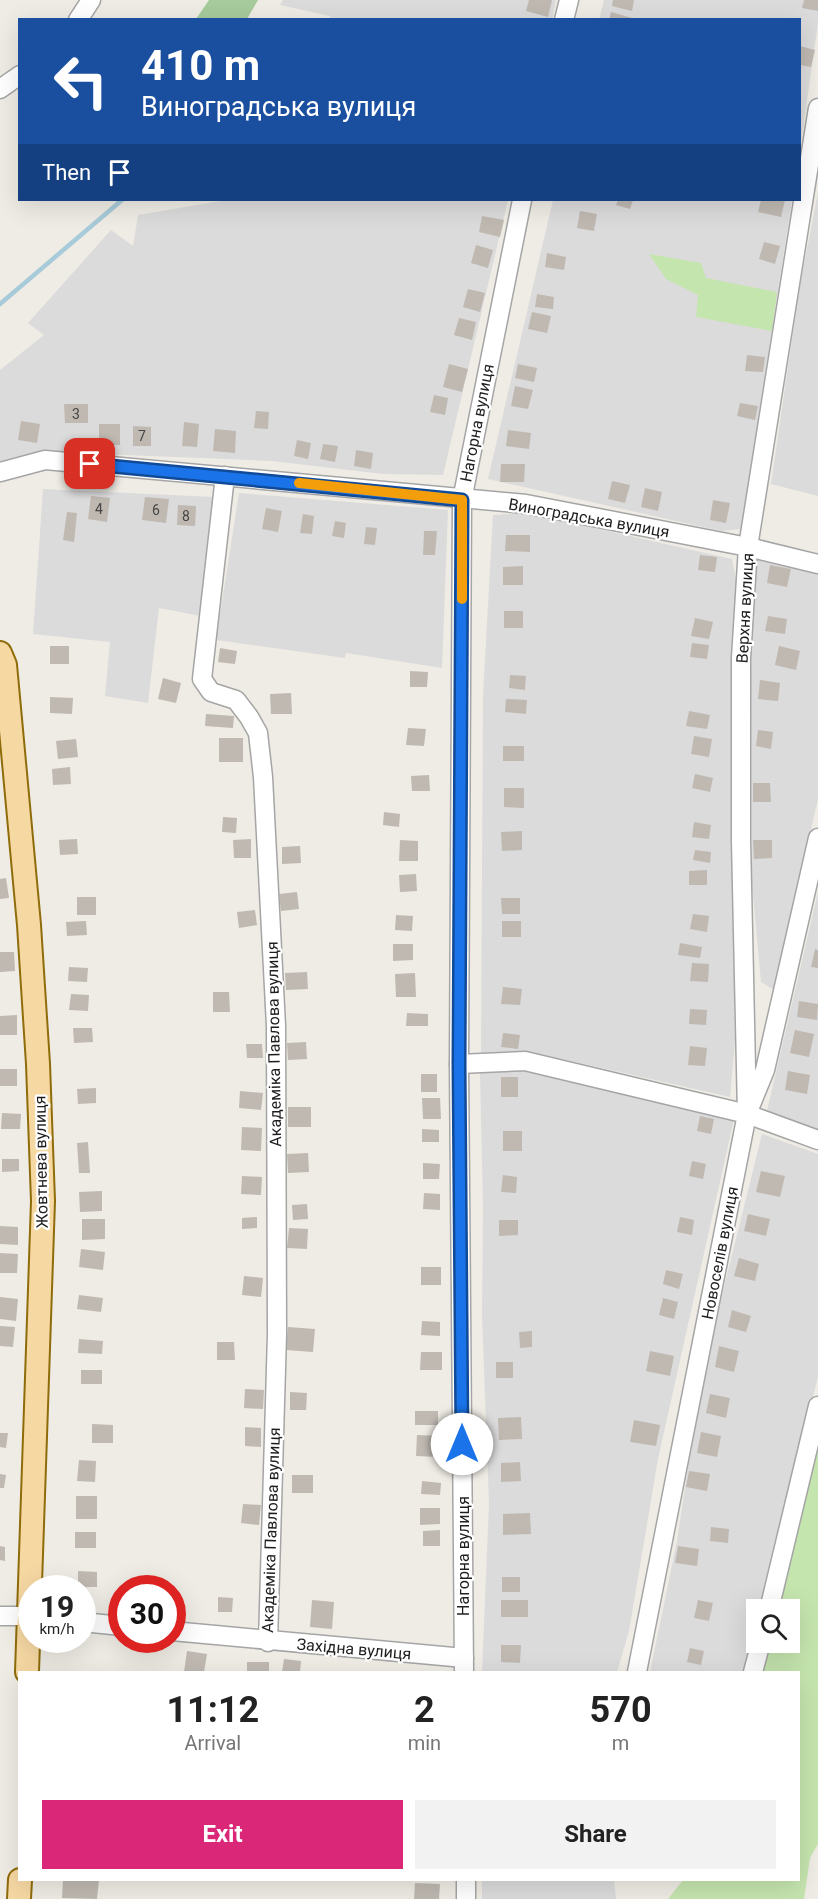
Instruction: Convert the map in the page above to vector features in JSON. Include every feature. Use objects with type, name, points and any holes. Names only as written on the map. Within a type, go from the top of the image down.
[{"type":"main road","name":"Жовтнева вулиця","points":[[0,653],[4,665],[29,925],[38,1064],[43,1201],[31,1575]]},
{"type":"main road","name":"Жовтнева вулиця","points":[[27,1671],[28,1653]]},
{"type":"main road","points":[[20,1881],[20,1899]]},
{"type":"street","points":[[79,18],[92,0]]},
{"type":"street","points":[[564,18],[569,0]]},
{"type":"street","points":[[0,89],[18,76]]},
{"type":"street","name":"Верхня вулиця","points":[[747,1114],[741,840],[741,658],[748,547],[818,108]]},
{"type":"street","name":"Нагорна вулиця","points":[[464,1665],[459,1064],[462,500],[522,201]]},
{"type":"street","name":"Виноградська вулиця","points":[[0,472],[45,460],[462,500],[526,504],[748,547],[818,564]]},
{"type":"street","name":"Академіка Павлова вулиця","points":[[225,476],[202,679],[211,692],[236,700],[258,733],[276,1026],[277,1334],[268,1642]]},
{"type":"street","name":"Новоселів вулиця","points":[[638,1671],[747,1114],[765,1070],[818,838]]},
{"type":"street","points":[[459,1064],[525,1061],[747,1114],[818,1140]]},
{"type":"street","points":[[772,1599],[818,1406]]},
{"type":"street","points":[[0,1616],[18,1616]]},
{"type":"street","name":"Західна вулиця","points":[[186,1633],[464,1665]]},
{"type":"street","points":[[753,1671],[758,1653]]},
{"type":"street","points":[[466,1881],[466,1899]]},
{"type":"shaded area","points":[[283,0],[556,0],[552,18],[330,18],[330,16],[280,5]]},
{"type":"shaded area","points":[[604,0],[818,0],[818,23],[801,143],[801,18],[600,18]]},
{"type":"shaded area","points":[[818,193],[818,496],[771,484],[800,284]]},
{"type":"shaded area","points":[[221,201],[508,201],[443,475],[383,474],[272,461],[126,455],[55,454],[0,463],[0,370],[44,335],[28,323],[111,230],[133,246],[138,215]]},
{"type":"shaded area","points":[[553,201],[792,201],[741,529],[721,531],[488,479]]},
{"type":"shaded area","points":[[43,489],[214,497],[201,616],[159,608],[148,703],[105,696],[110,642],[33,634]]},
{"type":"shaded area","points":[[239,493],[448,510],[442,668],[346,653],[345,658],[216,640]]},
{"type":"shaded area","points":[[528,513],[732,559],[736,580],[732,826],[735,1041],[730,1097],[549,1056],[481,1053],[483,696],[493,515]]},
{"type":"shaded area","points":[[754,558],[818,572],[818,799],[774,990],[761,982],[752,884],[751,676]]},
{"type":"shaded area","points":[[818,892],[818,1130],[767,1111]]},
{"type":"shaded area","points":[[526,1070],[734,1119],[658,1459],[629,1631],[617,1671],[482,1671],[489,1503],[482,1315],[483,1209],[480,1073]]},
{"type":"shaded area","points":[[762,1134],[818,1154],[818,1376],[764,1599],[746,1599],[746,1653],[752,1653],[747,1671],[650,1671],[677,1541],[701,1380]]},
{"type":"shaded area","points":[[482,1881],[614,1881],[616,1899],[482,1899]]},
{"type":"green space","points":[[209,0],[258,0],[248,18],[197,18]]},
{"type":"green space","points":[[649,254],[701,263],[706,278],[777,292],[772,331],[696,317],[698,295],[666,279]]},
{"type":"green space","points":[[818,1432],[818,1844],[810,1858],[804,1899],[668,1899],[682,1881],[800,1881],[800,1671],[760,1671],[765,1653],[800,1653],[800,1599],[777,1599]]},
{"type":"building","points":[[529,0],[552,0],[548,17],[526,11]]},
{"type":"building","points":[[613,0],[634,0],[632,11],[612,6]]},
{"type":"building","points":[[804,0],[818,0],[818,11],[802,8]]},
{"type":"building","points":[[611,12],[632,18],[610,18]]},
{"type":"building","points":[[801,46],[815,50],[811,67],[801,65]]},
{"type":"building","points":[[618,201],[633,201],[630,209],[616,205]]},
{"type":"building","points":[[761,201],[785,201],[781,217],[758,212]]},
{"type":"building","points":[[580,211],[597,214],[594,231],[577,228]]},
{"type":"building","points":[[482,216],[504,220],[500,237],[479,232]]},
{"type":"building","points":[[764,242],[780,246],[775,264],[759,259]]},
{"type":"building","points":[[476,245],[493,250],[488,268],[471,263]]},
{"type":"building","points":[[547,253],[566,257],[564,270],[545,267]]},
{"type":"building","points":[[468,289],[485,293],[480,312],[463,307]]},
{"type":"building","points":[[537,294],[554,297],[553,309],[535,307]]},
{"type":"building","points":[[532,312],[551,316],[547,333],[528,329]]},
{"type":"building","points":[[459,318],[476,322],[472,340],[454,335]]},
{"type":"building","points":[[747,355],[765,357],[763,372],[745,371]]},
{"type":"building","points":[[449,364],[468,369],[462,392],[443,387]]},
{"type":"building","points":[[518,364],[537,368],[534,382],[515,378]]},
{"type":"building","points":[[515,386],[533,390],[528,409],[511,406]]},
{"type":"building","points":[[434,395],[448,398],[445,415],[430,412]]},
{"type":"building","points":[[740,403],[758,406],[755,420],[737,416]]},
{"type":"building","points":[[64,404],[88,404],[88,423],[65,423]]},
{"type":"building","points":[[256,411],[269,412],[268,429],[254,428]]},
{"type":"building","points":[[21,421],[40,424],[37,443],[18,440]]},
{"type":"building","points":[[184,422],[199,424],[197,447],[182,446]]},
{"type":"building","points":[[99,424],[120,424],[120,445],[99,445]]},
{"type":"building","points":[[133,426],[151,427],[151,446],[133,446]]},
{"type":"building","points":[[215,429],[236,431],[235,453],[213,451]]},
{"type":"building","points":[[508,430],[531,433],[529,449],[506,446]]},
{"type":"building","points":[[297,440],[311,443],[308,459],[294,456]]},
{"type":"building","points":[[323,444],[338,446],[335,462],[320,459]]},
{"type":"building","points":[[356,450],[373,453],[371,469],[354,466]]},
{"type":"building","points":[[501,464],[525,464],[524,482],[500,482]]},
{"type":"building","points":[[612,481],[630,485],[625,503],[608,499]]},
{"type":"building","points":[[645,488],[662,492],[658,511],[641,507]]},
{"type":"building","points":[[91,496],[110,498],[107,522],[88,519]]},
{"type":"building","points":[[145,497],[169,499],[166,523],[142,520]]},
{"type":"building","points":[[713,500],[730,503],[726,523],[710,520]]},
{"type":"building","points":[[178,505],[196,506],[195,526],[177,525]]},
{"type":"building","points":[[266,508],[282,511],[278,532],[262,529]]},
{"type":"building","points":[[67,512],[77,513],[74,542],[63,540]]},
{"type":"building","points":[[303,514],[314,516],[312,534],[300,533]]},
{"type":"building","points":[[335,521],[346,523],[344,538],[332,536]]},
{"type":"building","points":[[366,527],[377,528],[375,545],[364,544]]},
{"type":"building","points":[[424,531],[437,531],[435,555],[423,555]]},
{"type":"building","points":[[506,535],[530,535],[530,552],[505,551]]},
{"type":"building","points":[[700,555],[717,557],[715,572],[698,570]]},
{"type":"building","points":[[770,565],[791,569],[787,587],[767,583]]},
{"type":"building","points":[[523,566],[523,585],[503,585],[503,567]]},
{"type":"building","points":[[504,611],[523,611],[523,628],[504,628]]},
{"type":"building","points":[[768,616],[787,619],[785,634],[765,631]]},
{"type":"building","points":[[695,618],[713,622],[709,639],[691,636]]},
{"type":"building","points":[[692,643],[709,645],[707,659],[690,657]]},
{"type":"building","points":[[50,646],[69,646],[69,664],[50,664]]},
{"type":"building","points":[[779,646],[800,651],[796,670],[775,665]]},
{"type":"building","points":[[220,648],[237,651],[235,664],[218,662]]},
{"type":"building","points":[[410,671],[428,672],[427,687],[410,687]]},
{"type":"building","points":[[510,675],[526,676],[525,690],[509,688]]},
{"type":"building","points":[[163,678],[181,683],[176,703],[158,699]]},
{"type":"building","points":[[760,680],[780,683],[778,701],[758,699]]},
{"type":"building","points":[[291,693],[292,714],[271,714],[270,694]]},
{"type":"building","points":[[50,697],[73,698],[72,714],[50,713]]},
{"type":"building","points":[[506,699],[527,700],[526,714],[505,712]]},
{"type":"building","points":[[689,711],[710,715],[707,729],[686,726]]},
{"type":"building","points":[[206,714],[234,716],[233,728],[205,726]]},
{"type":"building","points":[[408,728],[426,729],[424,746],[406,745]]},
{"type":"building","points":[[758,730],[773,732],[771,749],[756,746]]},
{"type":"building","points":[[694,736],[712,739],[709,757],[691,754]]},
{"type":"building","points":[[219,738],[243,738],[243,762],[219,762]]},
{"type":"building","points":[[76,739],[78,757],[58,759],[56,741]]},
{"type":"building","points":[[503,746],[524,746],[524,761],[503,761]]},
{"type":"building","points":[[70,767],[71,784],[53,785],[52,769]]},
{"type":"building","points":[[695,774],[713,778],[710,792],[692,788]]},
{"type":"building","points":[[429,775],[430,791],[412,791],[411,776]]},
{"type":"building","points":[[753,783],[770,783],[771,802],[753,802]]},
{"type":"building","points":[[504,788],[524,788],[524,808],[504,807]]},
{"type":"building","points":[[384,812],[400,814],[399,827],[383,825]]},
{"type":"building","points":[[223,817],[237,818],[236,833],[222,832]]},
{"type":"building","points":[[694,822],[711,825],[709,839],[692,837]]},
{"type":"building","points":[[522,831],[522,850],[502,851],[501,832]]},
{"type":"building","points":[[77,839],[78,854],[60,855],[59,840]]},
{"type":"building","points":[[251,839],[251,858],[234,858],[233,840]]},
{"type":"building","points":[[400,840],[418,841],[418,861],[399,861]]},
{"type":"building","points":[[753,840],[772,840],[772,858],[754,859]]},
{"type":"building","points":[[300,846],[301,863],[282,864],[282,847]]},
{"type":"building","points":[[695,850],[711,852],[710,863],[693,860]]},
{"type":"building","points":[[707,870],[707,885],[689,885],[689,871]]},
{"type":"building","points":[[416,874],[417,891],[400,892],[399,875]]},
{"type":"building","points":[[6,878],[9,898],[0,899],[0,879]]},
{"type":"building","points":[[297,892],[299,909],[281,911],[279,894]]},
{"type":"building","points":[[77,897],[96,897],[96,915],[77,915]]},
{"type":"building","points":[[501,898],[520,898],[520,914],[502,914]]},
{"type":"building","points":[[255,910],[257,925],[239,928],[237,912]]},
{"type":"building","points":[[693,914],[709,916],[707,932],[690,929]]},
{"type":"building","points":[[396,915],[413,916],[412,931],[395,930]]},
{"type":"building","points":[[86,921],[87,935],[67,936],[66,922]]},
{"type":"building","points":[[502,921],[521,921],[521,937],[502,937]]},
{"type":"building","points":[[680,943],[702,947],[700,958],[678,955]]},
{"type":"building","points":[[393,944],[413,944],[413,960],[393,961]]},
{"type":"building","points":[[815,949],[818,950],[818,968],[811,967]]},
{"type":"building","points":[[0,952],[14,952],[15,971],[0,972]]},
{"type":"building","points":[[692,963],[709,964],[708,982],[690,981]]},
{"type":"building","points":[[69,967],[88,968],[87,982],[68,981]]},
{"type":"building","points":[[307,972],[308,989],[286,990],[285,973]]},
{"type":"building","points":[[415,973],[416,997],[396,997],[395,974]]},
{"type":"building","points":[[503,987],[522,989],[520,1005],[501,1004]]},
{"type":"building","points":[[213,992],[229,992],[230,1012],[213,1012]]},
{"type":"building","points":[[71,994],[89,995],[88,1011],[69,1010]]},
{"type":"building","points":[[799,1001],[818,1004],[817,1020],[797,1017]]},
{"type":"building","points":[[690,1009],[707,1010],[706,1025],[689,1024]]},
{"type":"building","points":[[407,1013],[428,1014],[428,1026],[406,1026]]},
{"type":"building","points":[[17,1015],[17,1035],[0,1035],[0,1016]]},
{"type":"building","points":[[73,1028],[92,1028],[93,1042],[74,1043]]},
{"type":"building","points":[[795,1030],[814,1034],[809,1057],[790,1053]]},
{"type":"building","points":[[503,1033],[520,1035],[518,1049],[501,1047]]},
{"type":"building","points":[[306,1042],[307,1059],[288,1060],[287,1043]]},
{"type":"building","points":[[246,1044],[262,1044],[263,1058],[247,1058]]},
{"type":"building","points":[[690,1046],[707,1048],[705,1066],[688,1065]]},
{"type":"building","points":[[0,1069],[17,1069],[17,1086],[0,1086]]},
{"type":"building","points":[[788,1071],[810,1075],[807,1094],[785,1090]]},
{"type":"building","points":[[421,1074],[437,1074],[437,1092],[421,1092]]},
{"type":"building","points":[[501,1077],[518,1077],[518,1097],[501,1097]]},
{"type":"building","points":[[96,1088],[96,1103],[78,1104],[77,1089]]},
{"type":"building","points":[[240,1091],[263,1093],[261,1110],[239,1108]]},
{"type":"building","points":[[422,1098],[440,1098],[441,1119],[423,1119]]},
{"type":"building","points":[[288,1107],[311,1107],[311,1127],[288,1127]]},
{"type":"building","points":[[2,1113],[21,1114],[20,1129],[1,1129]]},
{"type":"building","points":[[700,1116],[714,1119],[711,1134],[697,1131]]},
{"type":"building","points":[[242,1127],[262,1128],[261,1151],[241,1150]]},
{"type":"building","points":[[422,1129],[439,1130],[439,1142],[422,1142]]},
{"type":"building","points":[[503,1131],[522,1131],[522,1151],[503,1151]]},
{"type":"building","points":[[88,1142],[90,1173],[79,1173],[77,1143]]},
{"type":"building","points":[[308,1153],[309,1172],[288,1173],[287,1154]]},
{"type":"building","points":[[2,1159],[19,1159],[19,1171],[2,1172]]},
{"type":"building","points":[[692,1161],[706,1164],[703,1179],[689,1176]]},
{"type":"building","points":[[423,1163],[440,1164],[439,1179],[423,1179]]},
{"type":"building","points":[[761,1171],[785,1176],[780,1197],[756,1192]]},
{"type":"building","points":[[503,1175],[517,1177],[516,1193],[501,1192]]},
{"type":"building","points":[[242,1176],[262,1177],[261,1195],[241,1194]]},
{"type":"building","points":[[102,1191],[102,1211],[80,1212],[79,1192]]},
{"type":"building","points":[[424,1193],[440,1194],[440,1210],[423,1209]]},
{"type":"building","points":[[307,1204],[308,1219],[293,1220],[292,1205]]},
{"type":"building","points":[[748,1214],[770,1219],[766,1236],[744,1231]]},
{"type":"building","points":[[257,1217],[257,1228],[242,1229],[242,1218]]},
{"type":"building","points":[[680,1217],[694,1220],[692,1235],[677,1232]]},
{"type":"building","points":[[82,1219],[105,1219],[105,1239],[82,1240]]},
{"type":"building","points":[[499,1220],[518,1220],[518,1235],[499,1236]]},
{"type":"building","points":[[0,1226],[18,1227],[18,1245],[0,1244]]},
{"type":"building","points":[[289,1228],[308,1229],[307,1249],[287,1248]]},
{"type":"building","points":[[81,1249],[105,1252],[103,1270],[79,1267]]},
{"type":"building","points":[[0,1253],[18,1254],[17,1273],[0,1273]]},
{"type":"building","points":[[739,1258],[759,1264],[755,1281],[734,1276]]},
{"type":"building","points":[[421,1267],[441,1267],[441,1285],[421,1285]]},
{"type":"building","points":[[666,1270],[683,1274],[679,1289],[663,1284]]},
{"type":"building","points":[[244,1276],[263,1278],[261,1297],[242,1295]]},
{"type":"building","points":[[79,1295],[103,1298],[101,1312],[77,1309]]},
{"type":"building","points":[[0,1297],[18,1299],[16,1321],[0,1319]]},
{"type":"building","points":[[663,1298],[678,1302],[674,1319],[659,1315]]},
{"type":"building","points":[[732,1310],[751,1316],[746,1332],[728,1327]]},
{"type":"building","points":[[422,1321],[440,1322],[440,1336],[421,1335]]},
{"type":"building","points":[[0,1326],[15,1327],[13,1347],[0,1346]]},
{"type":"building","points":[[288,1327],[315,1329],[313,1352],[286,1350]]},
{"type":"building","points":[[532,1331],[532,1347],[520,1348],[519,1332]]},
{"type":"building","points":[[79,1339],[103,1341],[102,1354],[78,1353]]},
{"type":"building","points":[[217,1342],[234,1342],[235,1360],[217,1360]]},
{"type":"building","points":[[719,1346],[739,1351],[734,1372],[715,1367]]},
{"type":"building","points":[[650,1351],[674,1356],[670,1376],[646,1371]]},
{"type":"building","points":[[421,1352],[442,1352],[442,1370],[420,1370]]},
{"type":"building","points":[[496,1362],[513,1362],[513,1378],[496,1378]]},
{"type":"building","points":[[81,1370],[102,1370],[102,1384],[81,1384]]},
{"type":"building","points":[[245,1389],[264,1390],[263,1409],[244,1408]]},
{"type":"building","points":[[290,1392],[307,1393],[306,1410],[290,1410]]},
{"type":"building","points":[[710,1394],[730,1398],[726,1418],[706,1413]]},
{"type":"building","points":[[415,1411],[438,1411],[438,1425],[415,1425]]},
{"type":"building","points":[[521,1417],[522,1439],[499,1440],[498,1418]]},
{"type":"building","points":[[634,1420],[660,1425],[656,1446],[630,1442]]},
{"type":"building","points":[[92,1424],[113,1425],[113,1443],[92,1443]]},
{"type":"building","points":[[245,1427],[261,1428],[261,1447],[245,1446]]},
{"type":"building","points":[[701,1432],[721,1436],[717,1457],[697,1453]]},
{"type":"building","points":[[0,1433],[8,1433],[6,1448],[0,1447]]},
{"type":"building","points":[[417,1435],[440,1436],[439,1457],[416,1456]]},
{"type":"building","points":[[79,1460],[96,1461],[95,1482],[77,1481]]},
{"type":"building","points":[[520,1462],[521,1481],[501,1482],[501,1463]]},
{"type":"building","points":[[689,1471],[710,1474],[707,1491],[686,1487]]},
{"type":"building","points":[[0,1474],[6,1475],[4,1488],[0,1488]]},
{"type":"building","points":[[292,1475],[313,1475],[313,1493],[292,1493]]},
{"type":"building","points":[[422,1481],[441,1483],[440,1495],[421,1494]]},
{"type":"building","points":[[76,1496],[97,1496],[97,1519],[76,1519]]},
{"type":"building","points":[[243,1504],[261,1505],[259,1525],[241,1523]]},
{"type":"building","points":[[420,1508],[440,1508],[440,1524],[420,1525]]},
{"type":"building","points":[[530,1513],[531,1534],[503,1535],[503,1514]]},
{"type":"building","points":[[711,1527],[729,1529],[728,1543],[710,1541]]},
{"type":"building","points":[[440,1530],[440,1546],[423,1546],[423,1531]]},
{"type":"building","points":[[75,1532],[96,1532],[96,1548],[75,1548]]},
{"type":"building","points":[[0,1546],[5,1547],[5,1561],[0,1560]]},
{"type":"building","points":[[678,1546],[699,1549],[697,1566],[675,1563]]},
{"type":"building","points":[[78,1571],[97,1572],[97,1587],[96,1575],[78,1575]]},
{"type":"building","points":[[502,1577],[520,1577],[520,1592],[502,1592]]},
{"type":"building","points":[[218,1597],[233,1598],[232,1612],[218,1612]]},
{"type":"building","points":[[312,1600],[334,1602],[332,1629],[310,1627]]},
{"type":"building","points":[[501,1600],[528,1600],[528,1617],[501,1617]]},
{"type":"building","points":[[698,1600],[713,1603],[709,1621],[694,1618]]},
{"type":"building","points":[[501,1645],[521,1645],[520,1663],[501,1662]]},
{"type":"building","points":[[690,1648],[704,1651],[701,1665],[687,1662]]},
{"type":"building","points":[[187,1651],[207,1654],[204,1671],[184,1671]]},
{"type":"building","points":[[284,1659],[301,1661],[300,1671],[282,1671]]},
{"type":"building","points":[[247,1662],[269,1662],[269,1671],[247,1671]]},
{"type":"building","points":[[63,1881],[99,1881],[97,1899],[62,1898]]},
{"type":"building","points":[[415,1883],[440,1884],[439,1899],[414,1899]]},
{"type":"waterway","points":[[0,304],[121,201]]},
{"type":"slow traffic","points":[[299,483],[462,500],[462,599]]},
{"type":"route","points":[[90,464],[462,500],[459,1064],[462,1444]]}]
